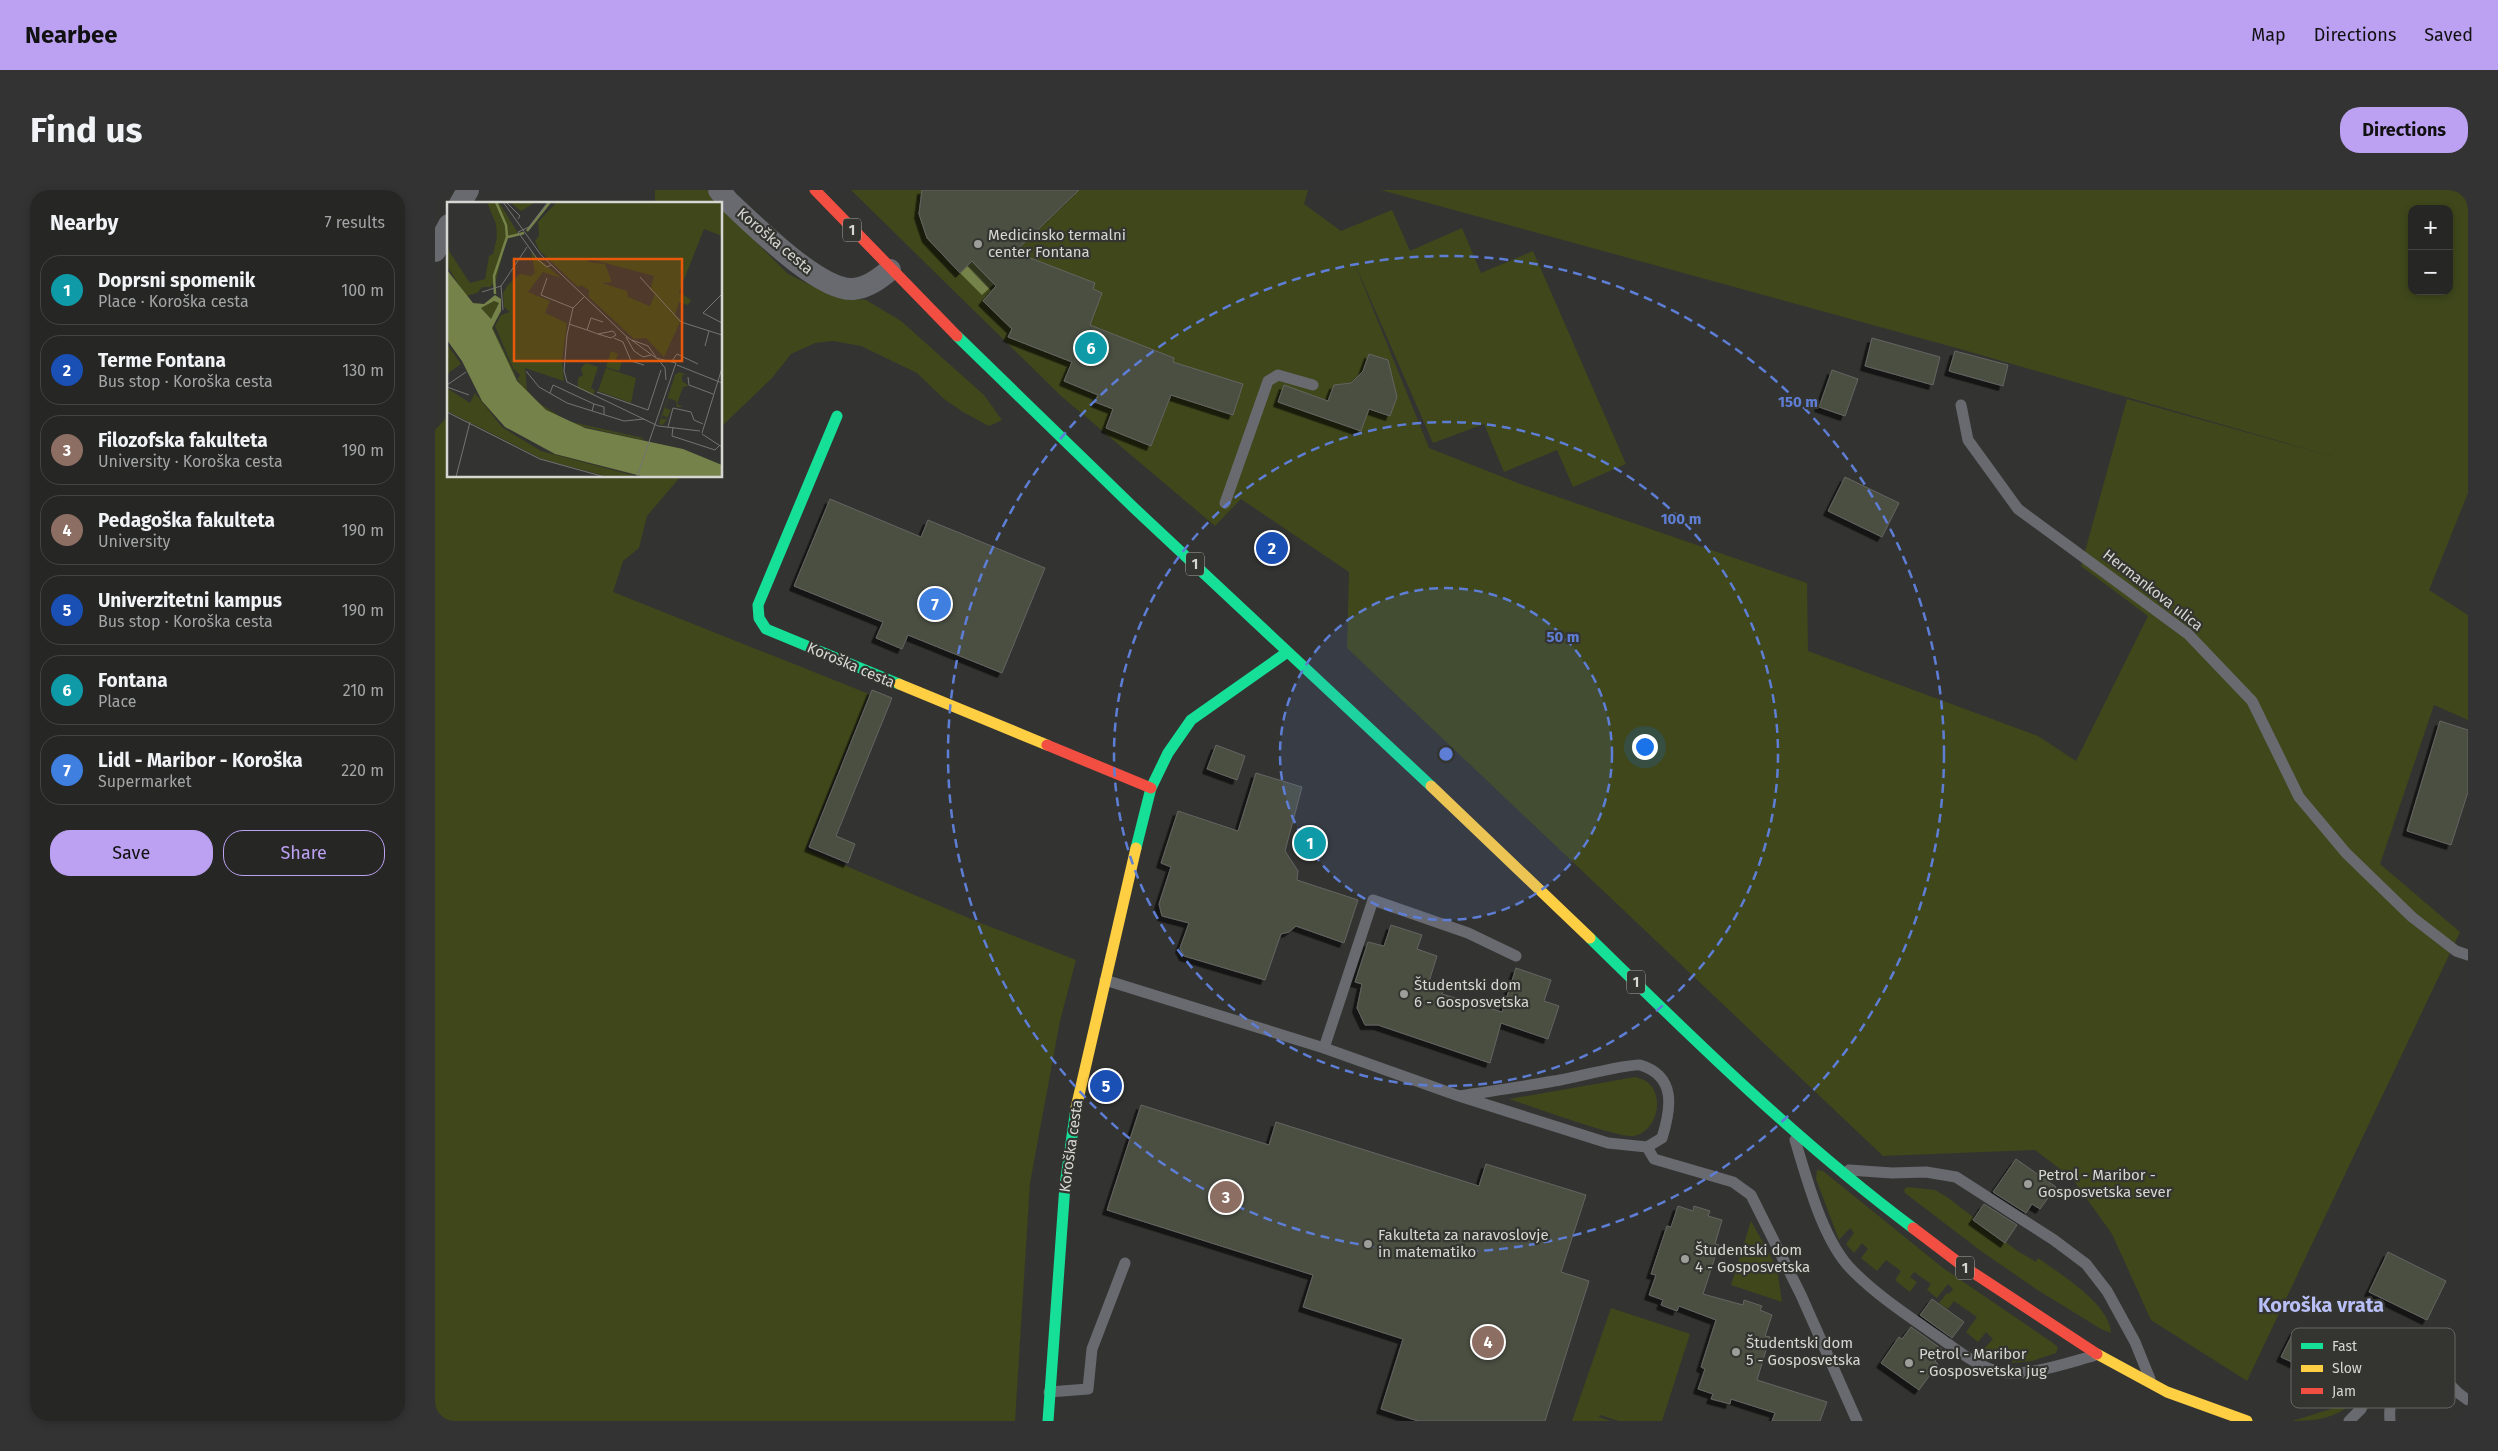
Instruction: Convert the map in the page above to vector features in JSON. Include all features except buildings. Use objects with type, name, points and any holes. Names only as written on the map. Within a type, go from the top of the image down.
[{"type":"main road","name":"1","points":[[815,190],[890,270],[1286,653],[1378,736],[1790,1126],[1841,1170],[1923,1237],[2001,1294],[2097,1354],[2167,1392],[2247,1421]]},
{"type":"main road","name":"Koroška cesta","points":[[837,416],[758,605],[759,618],[765,629],[1151,788]]},
{"type":"main road","name":"Koroška cesta","points":[[1048,1421],[1065,1185],[1075,1111],[1151,788],[1168,753],[1191,720],[1286,653]]},
{"type":"main road","name":"1","points":[[2167,1392],[2185,1409]]},
{"type":"main road","name":"1","points":[[2167,1392],[2202,1416]]},
{"type":"street","points":[[461,202],[468,190]]},
{"type":"street","name":"Koroška cesta","points":[[719,190],[728,202],[789,255],[815,275],[835,286],[852,289],[864,286],[890,270]]},
{"type":"street","points":[[435,251],[447,229]]},
{"type":"lane","points":[[1225,503],[1268,381],[1278,375],[1313,385]]},
{"type":"lane","name":"Hermankova ulica","points":[[1961,404],[1968,440],[2017,509],[2188,634],[2252,701],[2299,797],[2346,853],[2412,917],[2456,951],[2468,955]]},
{"type":"lane","points":[[1324,1048],[1373,900],[1468,933],[1516,956]]},
{"type":"lane","points":[[1105,980],[1324,1048],[1459,1096],[1608,1143],[1647,1146],[1662,1138],[1670,1104],[1663,1080],[1652,1071],[1638,1065],[1552,1082],[1459,1096]]},
{"type":"lane","points":[[1790,1126],[1818,1211],[1831,1239],[1851,1270],[1889,1302],[1975,1362],[2000,1372],[2028,1371],[2063,1364],[2097,1354]]},
{"type":"lane","points":[[1647,1146],[1654,1160],[1733,1182],[1751,1194],[1801,1295],[1857,1421]]},
{"type":"lane","points":[[1841,1170],[1892,1173],[1926,1172],[1956,1177],[2054,1240],[2086,1264],[2107,1290],[2135,1342],[2153,1385]]},
{"type":"lane","points":[[1049,1392],[1088,1389],[1092,1349],[1125,1263]]},
{"type":"lane","points":[[2455,1389],[2468,1400]]},
{"type":"lane","points":[[2349,1421],[2361,1408]]},
{"type":"lane","points":[[2390,1421],[2391,1408]]},
{"type":"shaded area","points":[[655,190],[708,190],[717,202],[655,202]]},
{"type":"shaded area","points":[[851,190],[1308,190],[1304,204],[1341,231],[1392,210],[1410,251],[1462,228],[1481,273],[1533,251],[1626,464],[1573,487],[1557,450],[1504,472],[1484,424],[1433,443],[1352,257],[1429,448],[1523,485],[1807,583],[1808,651],[2038,736],[2076,761],[2148,616],[2081,566],[2127,399],[2331,456],[1960,349],[1381,190],[2468,190],[2468,493],[2429,590],[2468,615],[2468,720],[2434,705],[2380,864],[2460,932],[2247,1381],[2151,1320],[2112,1234],[2072,1178],[2035,1150],[1883,1156],[1347,648],[1349,572],[1241,499],[1215,526],[1061,396]]},
{"type":"shaded area","points":[[723,209],[788,274],[835,297],[866,300],[901,321],[984,395],[1002,420],[989,426],[944,399],[917,373],[861,346],[833,341],[815,343],[791,354],[772,378],[723,425]]},
{"type":"shaded area","points":[[972,261],[994,284],[982,295],[960,273]]},
{"type":"shaded area","points":[[447,417],[447,478],[679,478],[647,516],[639,548],[623,561],[613,592],[869,694],[806,849],[978,922],[1076,960],[1060,1021],[1030,1183],[1015,1421],[435,1421],[435,430]]},
{"type":"shaded area","points":[[1635,1077],[1646,1081],[1652,1087],[1656,1095],[1657,1104],[1653,1121],[1648,1128],[1634,1136],[1625,1136],[1593,1127],[1509,1099]]},
{"type":"shaded area","points":[[1817,1170],[1823,1171],[1943,1268],[2053,1343],[2058,1347],[2056,1353],[2032,1361],[2012,1363],[2016,1350],[2009,1349],[2004,1359],[1984,1349],[1993,1339],[1986,1332],[1978,1342],[1966,1332],[1977,1317],[1954,1301],[1948,1309],[1939,1303],[1953,1289],[1948,1284],[1937,1298],[1927,1290],[1931,1284],[1914,1272],[1910,1277],[1917,1282],[1910,1292],[1895,1280],[1901,1271],[1886,1260],[1877,1271],[1861,1258],[1868,1249],[1862,1243],[1854,1253],[1846,1244],[1854,1233],[1850,1228],[1839,1240],[1816,1179]]},
{"type":"shaded area","points":[[1908,1187],[1935,1190],[1947,1197],[2016,1250],[2036,1262],[2038,1258],[2059,1272],[2102,1311],[2111,1333],[2101,1329],[2036,1289],[1981,1251],[1905,1193],[1904,1189]]},
{"type":"shaded area","points":[[1751,1221],[1777,1268],[1782,1302],[1731,1285]]},
{"type":"shaded area","points":[[1611,1308],[1690,1334],[1662,1421],[1619,1421],[1600,1415],[1599,1417],[1611,1421],[1572,1421]]},
{"type":"shaded area","points":[[2345,1408],[2337,1414],[2320,1419],[2292,1421],[2331,1409]]},
{"type":"traffic: fast","points":[[957,336],[1133,507],[1431,786]]},
{"type":"traffic: fast","points":[[837,416],[758,605],[759,618],[766,629],[899,684]]},
{"type":"traffic: fast","points":[[1136,848],[1151,788],[1168,753],[1191,720],[1286,653]]},
{"type":"traffic: fast","points":[[1590,938],[1787,1125],[1870,1195],[1913,1228]]},
{"type":"traffic: fast","points":[[1048,1421],[1065,1185],[1076,1108]]},
{"type":"traffic: slow","points":[[899,684],[1047,745]]},
{"type":"traffic: slow","points":[[1431,786],[1590,938]]},
{"type":"traffic: slow","points":[[1076,1108],[1136,848]]},
{"type":"traffic: slow","points":[[2097,1354],[2167,1392],[2247,1421]]},
{"type":"traffic: jam","points":[[815,190],[957,336]]},
{"type":"traffic: jam","points":[[1047,745],[1151,788]]},
{"type":"traffic: jam","points":[[1913,1228],[1963,1266],[2097,1354]]},
{"type":"place","name":"Medicinsko termalni center Fontana","points":[[978,244]]},
{"type":"place","name":"Fontana","points":[[1091,348]]},
{"type":"place","name":"Terme Fontana","points":[[1272,548]]},
{"type":"place","name":"Lidl - Maribor - Koroška","points":[[935,604]]},
{"type":"place","name":"Doprsni spomenik","points":[[1310,843]]},
{"type":"place","name":"Študentski dom 6 - Gosposvetska","points":[[1404,994]]},
{"type":"place","name":"Univerzitetni kampus","points":[[1106,1086]]},
{"type":"place","name":"Petrol - Maribor - Gosposvetska sever","points":[[2028,1184]]},
{"type":"place","name":"Filozofska fakulteta","points":[[1226,1197]]},
{"type":"place","name":"Fakulteta za naravoslovje in matematiko","points":[[1368,1244]]},
{"type":"place","name":"Študentski dom 4 - Gosposvetska","points":[[1685,1259]]},
{"type":"place","name":"Pedagoška fakulteta","points":[[1488,1342]]},
{"type":"place","name":"Študentski dom 5 - Gosposvetska","points":[[1736,1352]]},
{"type":"place","name":"Petrol - Maribor - Gosposvetska jug","points":[[1909,1363]]},
{"type":"district","name":"Koroška vrata","points":[[2321,1305]]}]
